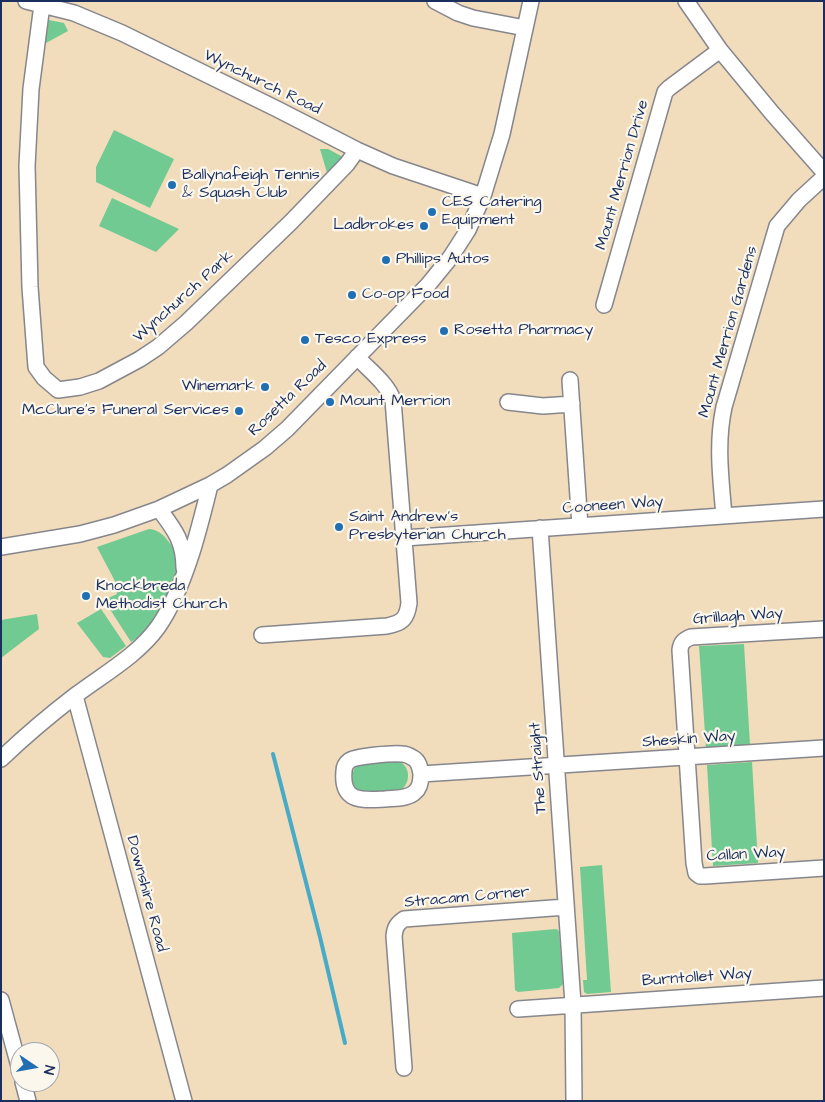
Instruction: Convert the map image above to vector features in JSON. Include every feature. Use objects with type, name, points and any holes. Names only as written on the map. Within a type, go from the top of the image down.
[{"type":"street","name":"Wynchurch Road","points":[[26,1],[74,14],[122,33],[392,166],[483,196]]},
{"type":"street","points":[[434,1],[458,14],[525,28]]},
{"type":"street","name":"Rosetta Road","points":[[1,547],[80,534],[114,525],[159,508],[227,475],[287,429],[428,285],[447,262],[468,230],[483,196],[502,134],[531,1]]},
{"type":"street","points":[[686,1],[720,50],[824,172]]},
{"type":"street","name":"Wynchurch Park","points":[[42,5],[31,88],[27,166],[30,287],[36,367],[44,378],[58,390],[80,387],[100,381],[158,347],[186,323],[291,222],[347,164],[357,150]]},
{"type":"street","name":"Mount Merrion Drive","points":[[604,305],[665,92],[720,50]]},
{"type":"street","name":"Mount Merrion Gardens","points":[[724,516],[719,440],[720,424],[726,398],[777,226],[799,200],[824,177]]},
{"type":"street","points":[[262,634],[386,626],[396,624],[408,614],[409,603],[393,400],[391,393],[384,384],[357,357]]},
{"type":"street","points":[[570,380],[580,526]]},
{"type":"street","points":[[508,402],[543,406],[572,404]]},
{"type":"street","points":[[1,759],[35,727],[144,643],[158,627],[173,600],[184,574],[201,524],[210,484]]},
{"type":"street","points":[[159,508],[174,529],[181,543],[184,557],[184,574]]},
{"type":"street","name":"Cooneen Way","points":[[404,538],[824,509]]},
{"type":"street","points":[[174,529],[188,530],[201,524]]},
{"type":"street","name":"The Straight","points":[[540,528],[573,1004],[574,1101]]},
{"type":"street","name":"Grillagh Way","points":[[687,758],[680,650],[684,640],[691,637],[824,628]]},
{"type":"street","name":"Downshire Road","points":[[75,696],[184,1101]]},
{"type":"street","name":"Sheskin Way","points":[[421,774],[824,748]]},
{"type":"street","points":[[402,754],[413,758],[419,765],[421,774],[420,785],[416,792],[406,797],[358,799],[347,791],[344,784],[345,765],[350,760],[360,756],[402,754]]},
{"type":"street","name":"Callan Way","points":[[687,758],[694,869],[696,873],[700,876],[705,876],[824,868]]},
{"type":"street","name":"Stracam Corner","points":[[404,1068],[394,936],[395,928],[399,922],[404,919],[566,907]]},
{"type":"street","name":"Burntollet Way","points":[[573,1004],[824,988]]},
{"type":"street","points":[[1,1000],[12,1042]]},
{"type":"street","points":[[518,1008],[573,1004]]},
{"type":"green space","points":[[49,20],[64,23],[68,31],[46,43],[45,42]]},
{"type":"green space","points":[[114,130],[174,159],[150,208],[96,182],[96,167]]},
{"type":"green space","points":[[320,149],[328,149],[343,157],[328,176]]},
{"type":"green space","points":[[112,198],[179,229],[156,252],[99,226]]},
{"type":"green space","points":[[149,529],[160,533],[172,546],[177,563],[176,571],[170,590],[160,609],[142,633],[131,642],[104,600],[117,594],[115,586],[117,585],[97,547]]},
{"type":"green space","points":[[101,609],[126,646],[110,658],[103,657],[77,623]]},
{"type":"green space","points":[[37,614],[39,629],[1,658],[1,620]]},
{"type":"green space","points":[[744,644],[750,745],[706,748],[699,646]]},
{"type":"green space","points":[[397,761],[405,766],[408,774],[407,783],[401,790],[363,793],[355,790],[353,787],[352,773],[357,764]]},
{"type":"green space","points":[[752,762],[758,863],[713,866],[707,765]]},
{"type":"green space","points":[[602,865],[611,992],[587,994],[584,992],[583,980],[587,980],[580,867]]},
{"type":"green space","points":[[556,929],[559,932],[563,984],[559,988],[518,992],[515,990],[512,933]]},
{"type":"waterway","points":[[273,754],[345,1043]]},
{"type":"place","name":"Ballynafeigh Tennis & Squash Club","points":[[172,185]]},
{"type":"place","name":"CES Catering Equipment","points":[[432,212]]},
{"type":"place","name":"Ladbrokes","points":[[424,226]]},
{"type":"place","name":"Phillips Autos","points":[[386,260]]},
{"type":"place","name":"Co-op Food","points":[[352,295]]},
{"type":"place","name":"Rosetta Pharmacy","points":[[444,331]]},
{"type":"place","name":"Tesco Express","points":[[305,340]]},
{"type":"place","name":"Winemark","points":[[265,387]]},
{"type":"place","name":"Mount Merrion","points":[[330,402]]},
{"type":"place","name":"McClure's Funeral Services","points":[[239,411]]},
{"type":"place","name":"Saint Andrew's Presbyterian Church","points":[[339,527]]},
{"type":"place","name":"Knockbreda Methodist Church","points":[[86,596]]}]
